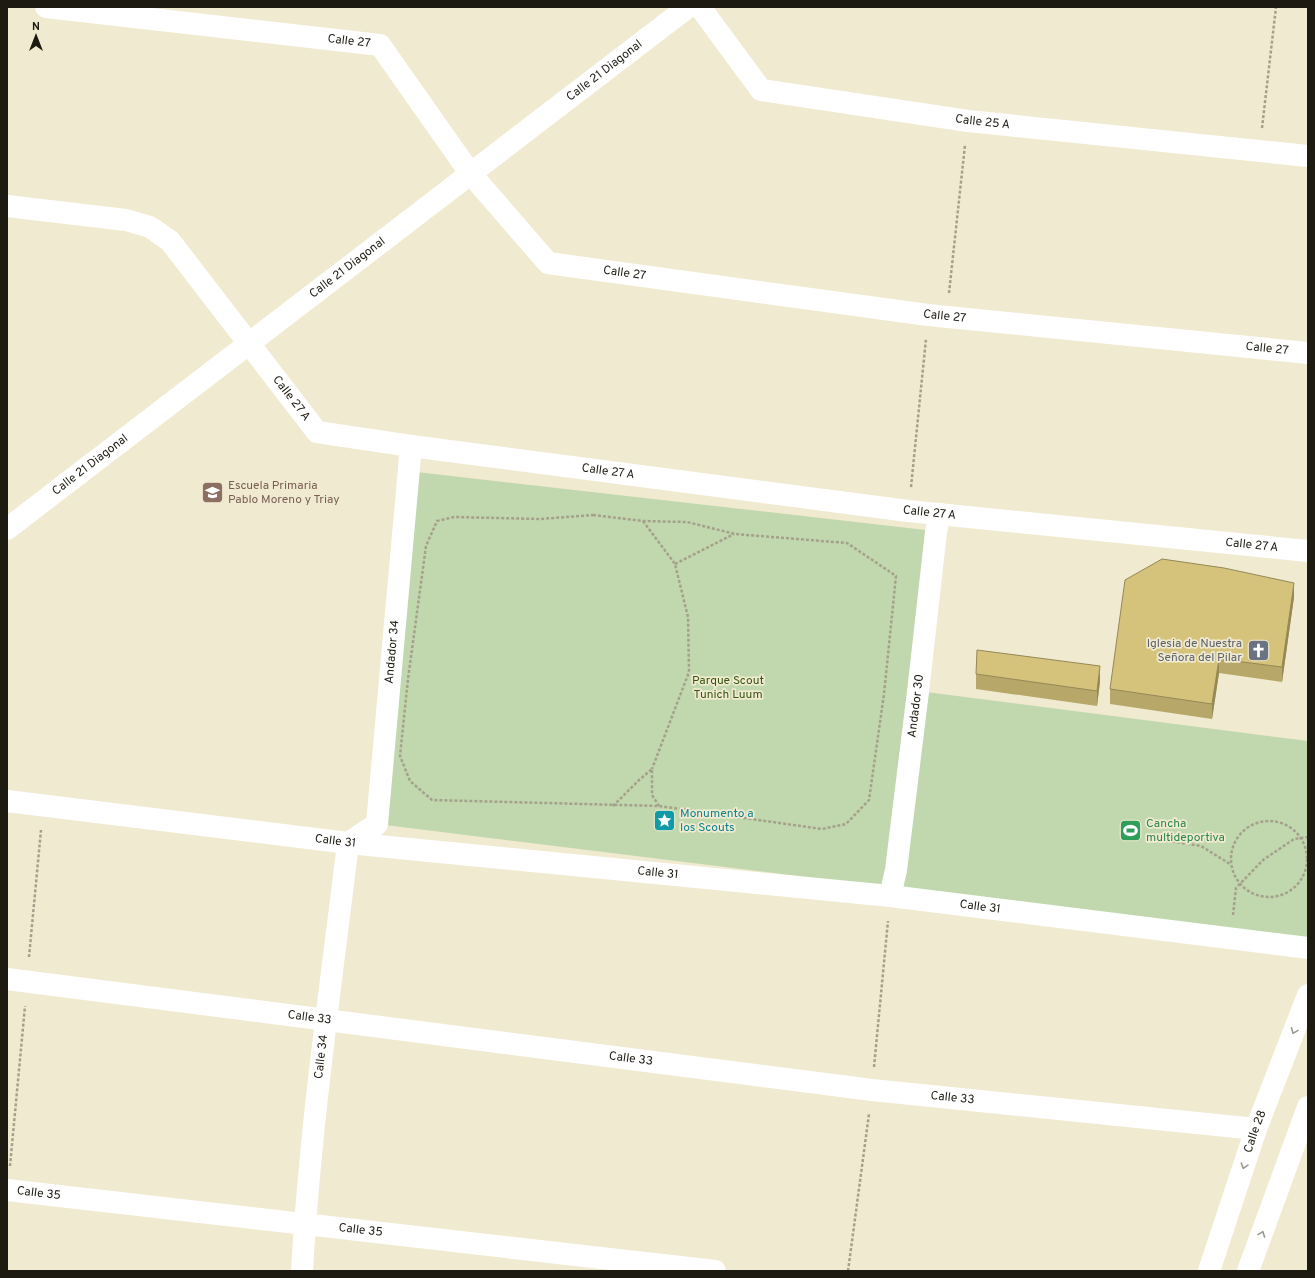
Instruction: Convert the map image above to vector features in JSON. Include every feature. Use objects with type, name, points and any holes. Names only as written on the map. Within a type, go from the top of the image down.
[{"type":"street","name":"Calle 27","points":[[46,7],[380,45],[470,173],[548,263],[938,316],[1308,353]]},
{"type":"street","name":"Calle 21 Diagonal","points":[[7,529],[688,7]]},
{"type":"street","name":"Calle 25 A","points":[[700,7],[762,90],[968,121],[1308,156]]},
{"type":"street","name":"Calle 27 A","points":[[7,206],[126,220],[150,227],[170,240],[317,432],[411,446],[908,511],[1308,551]]},
{"type":"street","name":"Andador 34","points":[[348,843],[377,824],[411,446]]},
{"type":"street","name":"Andador 30","points":[[890,896],[896,870],[936,532],[940,514]]},
{"type":"street","name":"Calle 31","points":[[7,801],[348,843],[890,896],[1231,940],[1308,948]]},
{"type":"street","name":"Calle 34","points":[[302,1271],[305,1224],[326,1019],[348,843]]},
{"type":"street","name":"Calle 33","points":[[7,979],[872,1090],[1256,1129]]},
{"type":"street","name":"Calle 28","points":[[1209,1271],[1256,1129],[1308,995]]},
{"type":"street","points":[[1248,1271],[1308,1107]]},
{"type":"street","name":"Calle 35","points":[[7,1190],[715,1271]]},
{"type":"path","points":[[1260,152],[1276,7]]},
{"type":"path","points":[[908,511],[968,121]]},
{"type":"path","points":[[593,515],[643,521],[687,522],[735,534],[848,543],[896,576],[884,694],[869,800],[846,824],[822,829],[659,806],[612,806],[432,800],[410,780],[400,756],[408,680],[426,546],[437,521],[454,517],[540,519],[593,515]]},
{"type":"path","points":[[643,521],[676,564],[688,617],[689,672],[652,769],[652,795],[659,806]]},
{"type":"path","points":[[676,564],[735,534]]},
{"type":"path","points":[[612,806],[638,780],[652,769]]},
{"type":"path","points":[[1264,821],[1277,822],[1289,826],[1300,838],[1305,847],[1307,860],[1304,873],[1297,885],[1274,897],[1262,896],[1250,892],[1240,884],[1234,876],[1231,864],[1231,852],[1234,841],[1251,825],[1264,821]]},
{"type":"path","points":[[1231,940],[1236,888],[1262,860],[1294,839],[1308,837]]},
{"type":"path","points":[[1162,840],[1201,846],[1231,864]]},
{"type":"green space","name":"Parque Scout Tunich Luum","points":[[408,471],[943,532],[926,692],[1308,741],[1308,937],[1306,943],[904,889],[377,824]]},
{"type":"building","points":[[1162,559],[1224,568],[1294,583],[1282,667],[1219,659],[1212,704],[1110,689],[1125,580]]},
{"type":"building","points":[[977,650],[1100,666],[1097,691],[976,674]]},
{"type":"place","name":"Escuela Primaria Pablo Moreno y Triay","points":[[212,493]]},
{"type":"place","name":"Iglesia de Nuestra Señora del Pilar","points":[[1258,651]]},
{"type":"place","name":"Monumento a los Scouts","points":[[665,821]]},
{"type":"place","name":"Cancha multideportiva","points":[[1131,831]]}]
